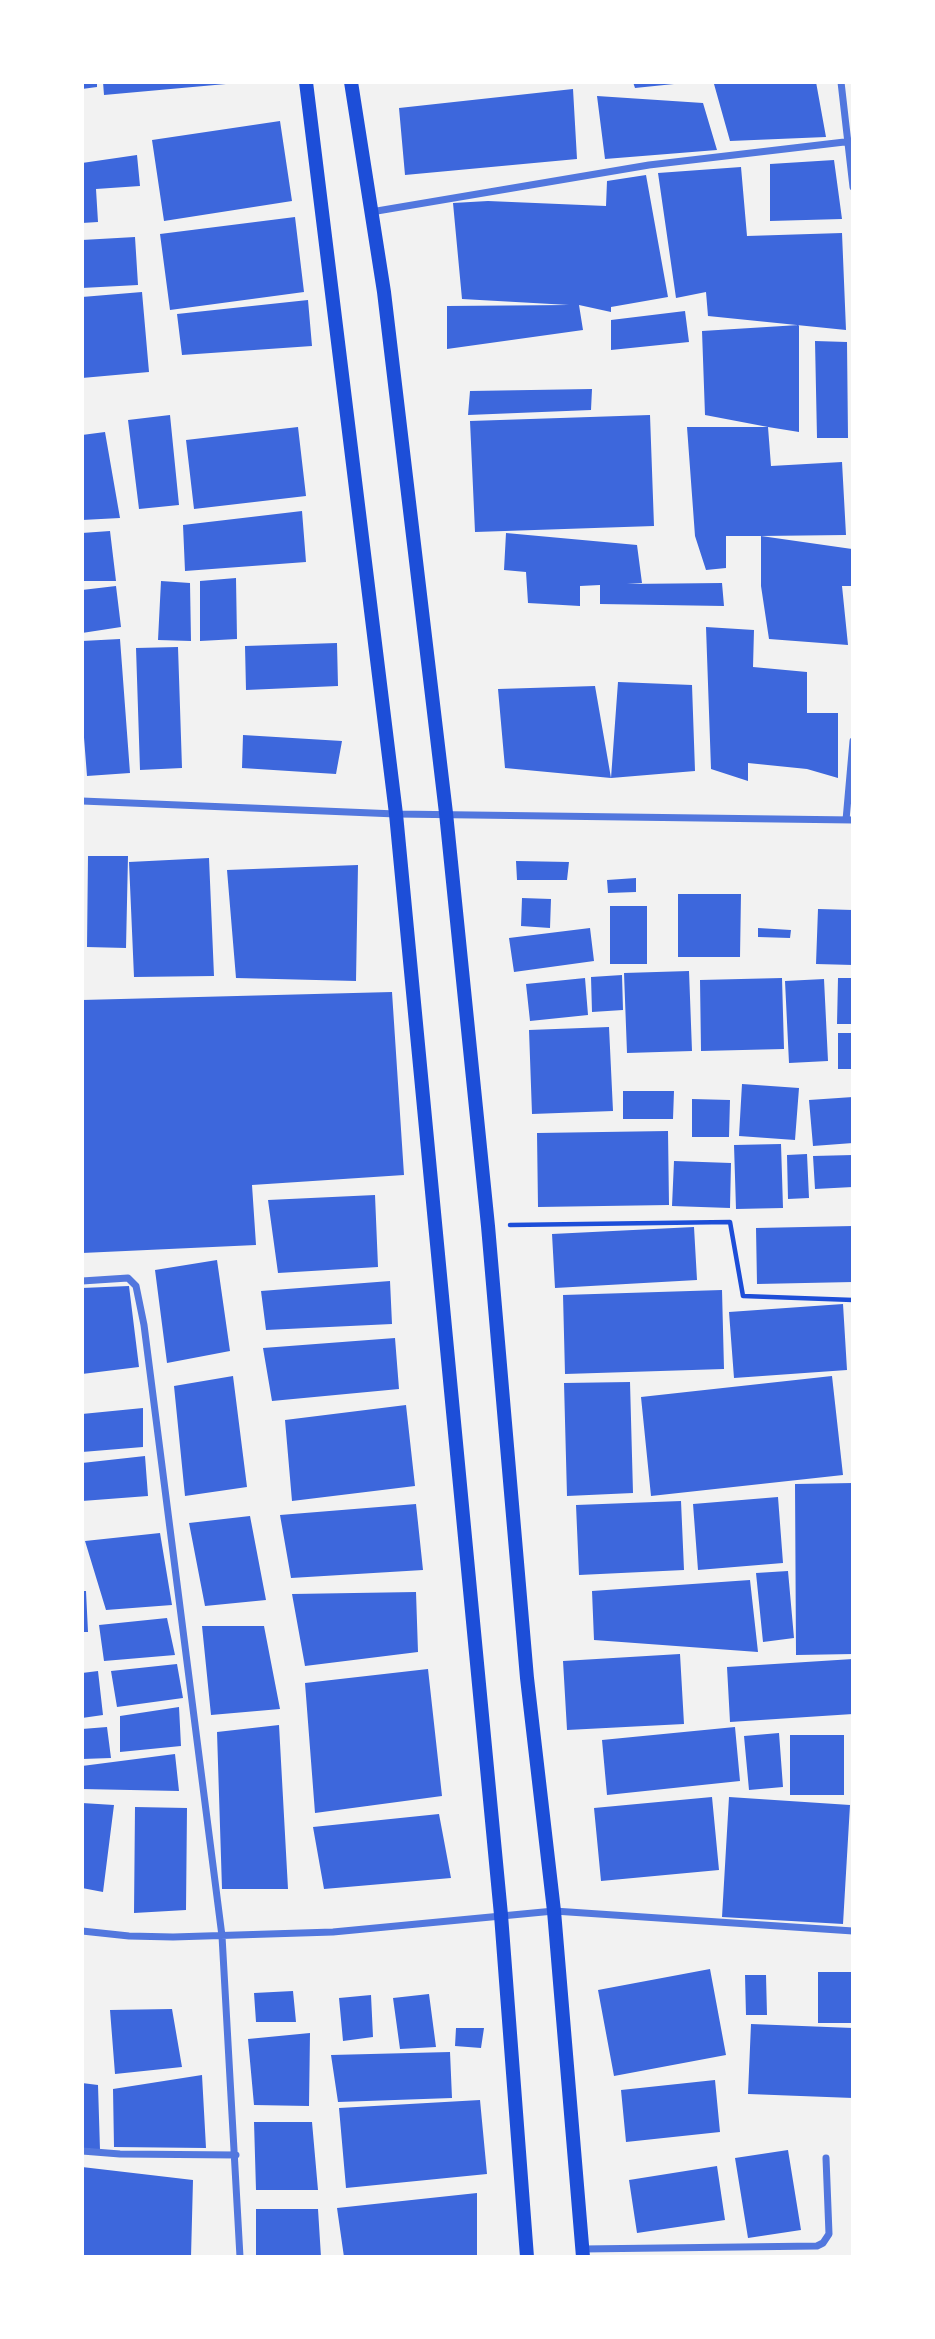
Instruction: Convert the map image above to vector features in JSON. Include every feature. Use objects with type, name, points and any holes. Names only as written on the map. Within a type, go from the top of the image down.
[{"type":"main road","points":[[306,82],[396,814],[501,1915],[527,2257]]},
{"type":"main road","points":[[351,82],[392,360],[446,813],[488,1226],[527,1678],[554,1911],[583,2253]]},
{"type":"street","points":[[841,82],[850,141],[853,187]]},
{"type":"street","points":[[371,212],[649,165],[850,141]]},
{"type":"street","points":[[82,801],[396,814],[849,820],[853,741]]},
{"type":"street","points":[[82,1281],[128,1278],[136,1286],[140,1302],[222,1936],[240,2257]]},
{"type":"street","points":[[82,1931],[129,1936],[333,1932],[554,1911],[853,1931]]},
{"type":"street","points":[[82,2151],[236,2155]]},
{"type":"street","points":[[583,2253],[817,2246],[823,2243],[829,2234],[826,2158]]},
{"type":"path","points":[[488,1226],[730,1222],[743,1296],[853,1300]]},
{"type":"building","points":[[82,82],[97,82],[97,87],[82,89]]},
{"type":"building","points":[[103,82],[226,82],[226,84],[104,95]]},
{"type":"building","points":[[633,82],[674,82],[674,84],[635,88]]},
{"type":"building","points":[[816,82],[826,137],[730,141],[714,84]]},
{"type":"building","points":[[573,89],[577,159],[405,175],[399,108]]},
{"type":"building","points":[[597,96],[703,103],[717,150],[605,159]]},
{"type":"building","points":[[280,121],[292,201],[164,221],[152,140]]},
{"type":"building","points":[[137,155],[140,186],[96,189],[98,222],[82,223],[82,163]]},
{"type":"building","points":[[834,160],[842,219],[770,221],[770,164]]},
{"type":"building","points":[[741,167],[747,236],[842,233],[846,330],[708,316],[706,292],[676,298],[658,173]]},
{"type":"building","points":[[646,175],[668,297],[611,307],[611,312],[579,305],[583,330],[447,349],[447,306],[569,305],[462,299],[453,203],[488,201],[606,206],[607,181]]},
{"type":"building","points":[[295,217],[304,292],[170,310],[160,234]]},
{"type":"building","points":[[135,237],[138,285],[82,288],[82,240]]},
{"type":"building","points":[[142,292],[149,372],[82,378],[82,297]]},
{"type":"building","points":[[308,300],[312,346],[182,355],[177,314]]},
{"type":"building","points":[[685,311],[689,342],[611,350],[611,320]]},
{"type":"building","points":[[799,325],[799,432],[705,415],[702,331]]},
{"type":"building","points":[[815,341],[847,342],[848,438],[817,438]]},
{"type":"building","points":[[592,389],[591,410],[468,415],[470,391]]},
{"type":"building","points":[[170,415],[179,505],[139,509],[128,420]]},
{"type":"building","points":[[650,415],[654,526],[475,532],[470,421]]},
{"type":"building","points":[[298,427],[306,496],[194,509],[186,440]]},
{"type":"building","points":[[687,427],[768,427],[771,466],[842,462],[846,535],[726,536],[726,568],[706,570],[695,536]]},
{"type":"building","points":[[105,432],[120,518],[82,520],[82,435]]},
{"type":"building","points":[[302,511],[306,562],[185,571],[183,525]]},
{"type":"building","points":[[110,531],[116,581],[82,581],[82,533]]},
{"type":"building","points":[[506,533],[637,545],[642,583],[627,584],[722,583],[724,606],[600,604],[600,585],[580,586],[580,606],[528,603],[526,572],[504,570]]},
{"type":"building","points":[[761,536],[852,549],[853,586],[842,586],[848,645],[769,639],[761,586]]},
{"type":"building","points":[[236,578],[237,639],[200,641],[200,581]]},
{"type":"building","points":[[161,581],[190,583],[191,641],[158,640]]},
{"type":"building","points":[[116,586],[121,627],[82,633],[82,590]]},
{"type":"building","points":[[706,627],[754,630],[753,667],[807,672],[807,713],[838,713],[838,778],[807,769],[748,763],[748,781],[711,769]]},
{"type":"building","points":[[120,639],[130,773],[87,776],[82,712],[82,641]]},
{"type":"building","points":[[337,643],[338,686],[246,690],[245,646]]},
{"type":"building","points":[[178,647],[182,768],[140,770],[136,648]]},
{"type":"building","points":[[618,682],[692,685],[695,771],[611,778]]},
{"type":"building","points":[[595,686],[611,778],[505,768],[498,689]]},
{"type":"building","points":[[243,735],[342,741],[336,774],[242,768]]},
{"type":"building","points":[[88,856],[128,856],[126,948],[87,947]]},
{"type":"building","points":[[209,858],[214,976],[134,977],[129,862]]},
{"type":"building","points":[[516,861],[569,862],[567,880],[517,880]]},
{"type":"building","points":[[358,865],[356,981],[236,978],[227,870]]},
{"type":"building","points":[[636,878],[636,892],[608,893],[607,880]]},
{"type":"building","points":[[678,894],[741,894],[740,957],[678,957]]},
{"type":"building","points":[[522,898],[551,899],[550,928],[521,926]]},
{"type":"building","points":[[610,906],[647,906],[647,964],[610,964]]},
{"type":"building","points":[[818,909],[853,910],[853,965],[816,964]]},
{"type":"building","points":[[590,928],[594,961],[514,972],[509,938]]},
{"type":"building","points":[[758,928],[791,930],[790,938],[758,937]]},
{"type":"building","points":[[689,971],[692,1051],[627,1053],[624,973]]},
{"type":"building","points":[[622,975],[623,1010],[592,1012],[591,977]]},
{"type":"building","points":[[585,978],[588,1015],[530,1021],[526,984]]},
{"type":"building","points":[[782,978],[784,1049],[701,1051],[700,980]]},
{"type":"building","points":[[838,978],[853,978],[853,1024],[837,1024]]},
{"type":"building","points":[[824,979],[828,1061],[789,1063],[785,981]]},
{"type":"building","points":[[392,992],[404,1175],[252,1185],[256,1245],[82,1253],[82,1000]]},
{"type":"building","points":[[609,1027],[613,1111],[532,1114],[529,1030]]},
{"type":"building","points":[[838,1033],[853,1033],[853,1069],[838,1069]]},
{"type":"building","points":[[742,1084],[799,1088],[795,1140],[739,1136]]},
{"type":"building","points":[[623,1091],[674,1091],[673,1119],[623,1119]]},
{"type":"building","points":[[853,1097],[853,1143],[813,1146],[809,1100]]},
{"type":"building","points":[[692,1099],[730,1100],[729,1137],[692,1137]]},
{"type":"building","points":[[668,1131],[669,1205],[538,1207],[537,1133]]},
{"type":"building","points":[[781,1144],[783,1208],[736,1209],[734,1145]]},
{"type":"building","points":[[807,1154],[809,1198],[788,1199],[787,1155]]},
{"type":"building","points":[[853,1155],[853,1187],[815,1189],[813,1156]]},
{"type":"building","points":[[674,1161],[731,1163],[730,1208],[672,1206]]},
{"type":"building","points":[[375,1195],[378,1267],[278,1273],[268,1200]]},
{"type":"building","points":[[853,1226],[853,1282],[757,1284],[756,1228]]},
{"type":"building","points":[[694,1227],[697,1280],[555,1288],[552,1234]]},
{"type":"building","points":[[217,1260],[230,1351],[167,1363],[155,1270]]},
{"type":"building","points":[[390,1281],[392,1324],[266,1330],[261,1291]]},
{"type":"building","points":[[129,1286],[139,1367],[82,1374],[82,1288]]},
{"type":"building","points":[[722,1290],[724,1369],[565,1374],[563,1295]]},
{"type":"building","points":[[843,1304],[847,1370],[734,1378],[729,1312]]},
{"type":"building","points":[[395,1338],[399,1389],[272,1401],[263,1348]]},
{"type":"building","points":[[233,1376],[247,1487],[185,1496],[174,1386]]},
{"type":"building","points":[[832,1376],[843,1475],[651,1496],[641,1397]]},
{"type":"building","points":[[630,1382],[633,1493],[567,1496],[564,1383]]},
{"type":"building","points":[[406,1405],[415,1486],[292,1501],[285,1420]]},
{"type":"building","points":[[143,1408],[143,1447],[82,1452],[82,1414]]},
{"type":"building","points":[[145,1456],[148,1496],[82,1501],[82,1463]]},
{"type":"building","points":[[853,1483],[853,1654],[796,1655],[795,1484]]},
{"type":"building","points":[[778,1497],[783,1563],[698,1570],[693,1504]]},
{"type":"building","points":[[681,1501],[684,1570],[579,1575],[576,1505]]},
{"type":"building","points":[[416,1504],[423,1570],[291,1578],[280,1515]]},
{"type":"building","points":[[250,1516],[266,1600],[205,1606],[189,1523]]},
{"type":"building","points":[[160,1533],[172,1605],[106,1610],[85,1541]]},
{"type":"building","points":[[788,1571],[794,1638],[763,1642],[756,1573]]},
{"type":"building","points":[[750,1580],[758,1652],[594,1640],[592,1591]]},
{"type":"building","points":[[82,1591],[86,1591],[88,1632],[82,1632]]},
{"type":"building","points":[[416,1592],[418,1652],[305,1666],[292,1594]]},
{"type":"building","points":[[167,1618],[175,1655],[104,1661],[99,1625]]},
{"type":"building","points":[[202,1626],[264,1626],[280,1709],[211,1715]]},
{"type":"building","points":[[680,1654],[684,1724],[567,1730],[563,1661]]},
{"type":"building","points":[[853,1659],[853,1714],[730,1722],[727,1667]]},
{"type":"building","points":[[177,1664],[183,1698],[117,1707],[111,1671]]},
{"type":"building","points":[[428,1669],[442,1796],[315,1813],[305,1683]]},
{"type":"building","points":[[98,1671],[103,1715],[82,1718],[82,1673]]},
{"type":"building","points":[[179,1707],[181,1746],[120,1752],[120,1716]]},
{"type":"building","points":[[279,1725],[288,1889],[222,1889],[217,1732]]},
{"type":"building","points":[[107,1727],[111,1758],[82,1759],[82,1729]]},
{"type":"building","points":[[735,1727],[740,1781],[607,1795],[602,1740]]},
{"type":"building","points":[[779,1733],[783,1787],[749,1790],[744,1736]]},
{"type":"building","points":[[790,1735],[844,1735],[844,1795],[790,1795]]},
{"type":"building","points":[[175,1754],[179,1791],[82,1789],[82,1766]]},
{"type":"building","points":[[712,1797],[719,1870],[601,1881],[594,1808]]},
{"type":"building","points":[[729,1797],[850,1805],[843,1924],[722,1917]]},
{"type":"building","points":[[82,1803],[114,1805],[103,1892],[82,1888]]},
{"type":"building","points":[[135,1807],[187,1808],[186,1910],[134,1913]]},
{"type":"building","points":[[439,1814],[451,1878],[324,1889],[313,1827]]},
{"type":"building","points":[[710,1969],[726,2055],[614,2076],[598,1990]]},
{"type":"building","points":[[818,1972],[853,1972],[853,2023],[818,2023]]},
{"type":"building","points":[[745,1975],[766,1975],[767,2015],[746,2015]]},
{"type":"building","points":[[293,1991],[296,2022],[256,2022],[254,1993]]},
{"type":"building","points":[[429,1994],[436,2047],[400,2049],[393,1998]]},
{"type":"building","points":[[371,1995],[373,2037],[343,2041],[339,1998]]},
{"type":"building","points":[[172,2009],[182,2067],[115,2074],[110,2010]]},
{"type":"building","points":[[751,2024],[853,2028],[853,2098],[748,2094]]},
{"type":"building","points":[[456,2028],[484,2028],[481,2048],[455,2046]]},
{"type":"building","points":[[310,2033],[309,2106],[254,2105],[248,2039]]},
{"type":"building","points":[[450,2052],[452,2098],[338,2102],[331,2055]]},
{"type":"building","points":[[202,2075],[206,2148],[114,2147],[113,2089]]},
{"type":"building","points":[[715,2080],[720,2132],[626,2142],[621,2090]]},
{"type":"building","points":[[82,2083],[98,2085],[100,2150],[82,2148]]},
{"type":"building","points":[[480,2100],[487,2174],[346,2188],[339,2108]]},
{"type":"building","points":[[254,2122],[312,2122],[318,2190],[256,2190]]},
{"type":"building","points":[[788,2150],[801,2230],[748,2238],[735,2158]]},
{"type":"building","points":[[717,2166],[725,2220],[637,2233],[629,2180]]},
{"type":"building","points":[[82,2167],[193,2180],[191,2257],[82,2257]]},
{"type":"building","points":[[477,2193],[477,2257],[344,2257],[337,2208]]},
{"type":"building","points":[[256,2209],[318,2209],[321,2257],[256,2257]]}]
